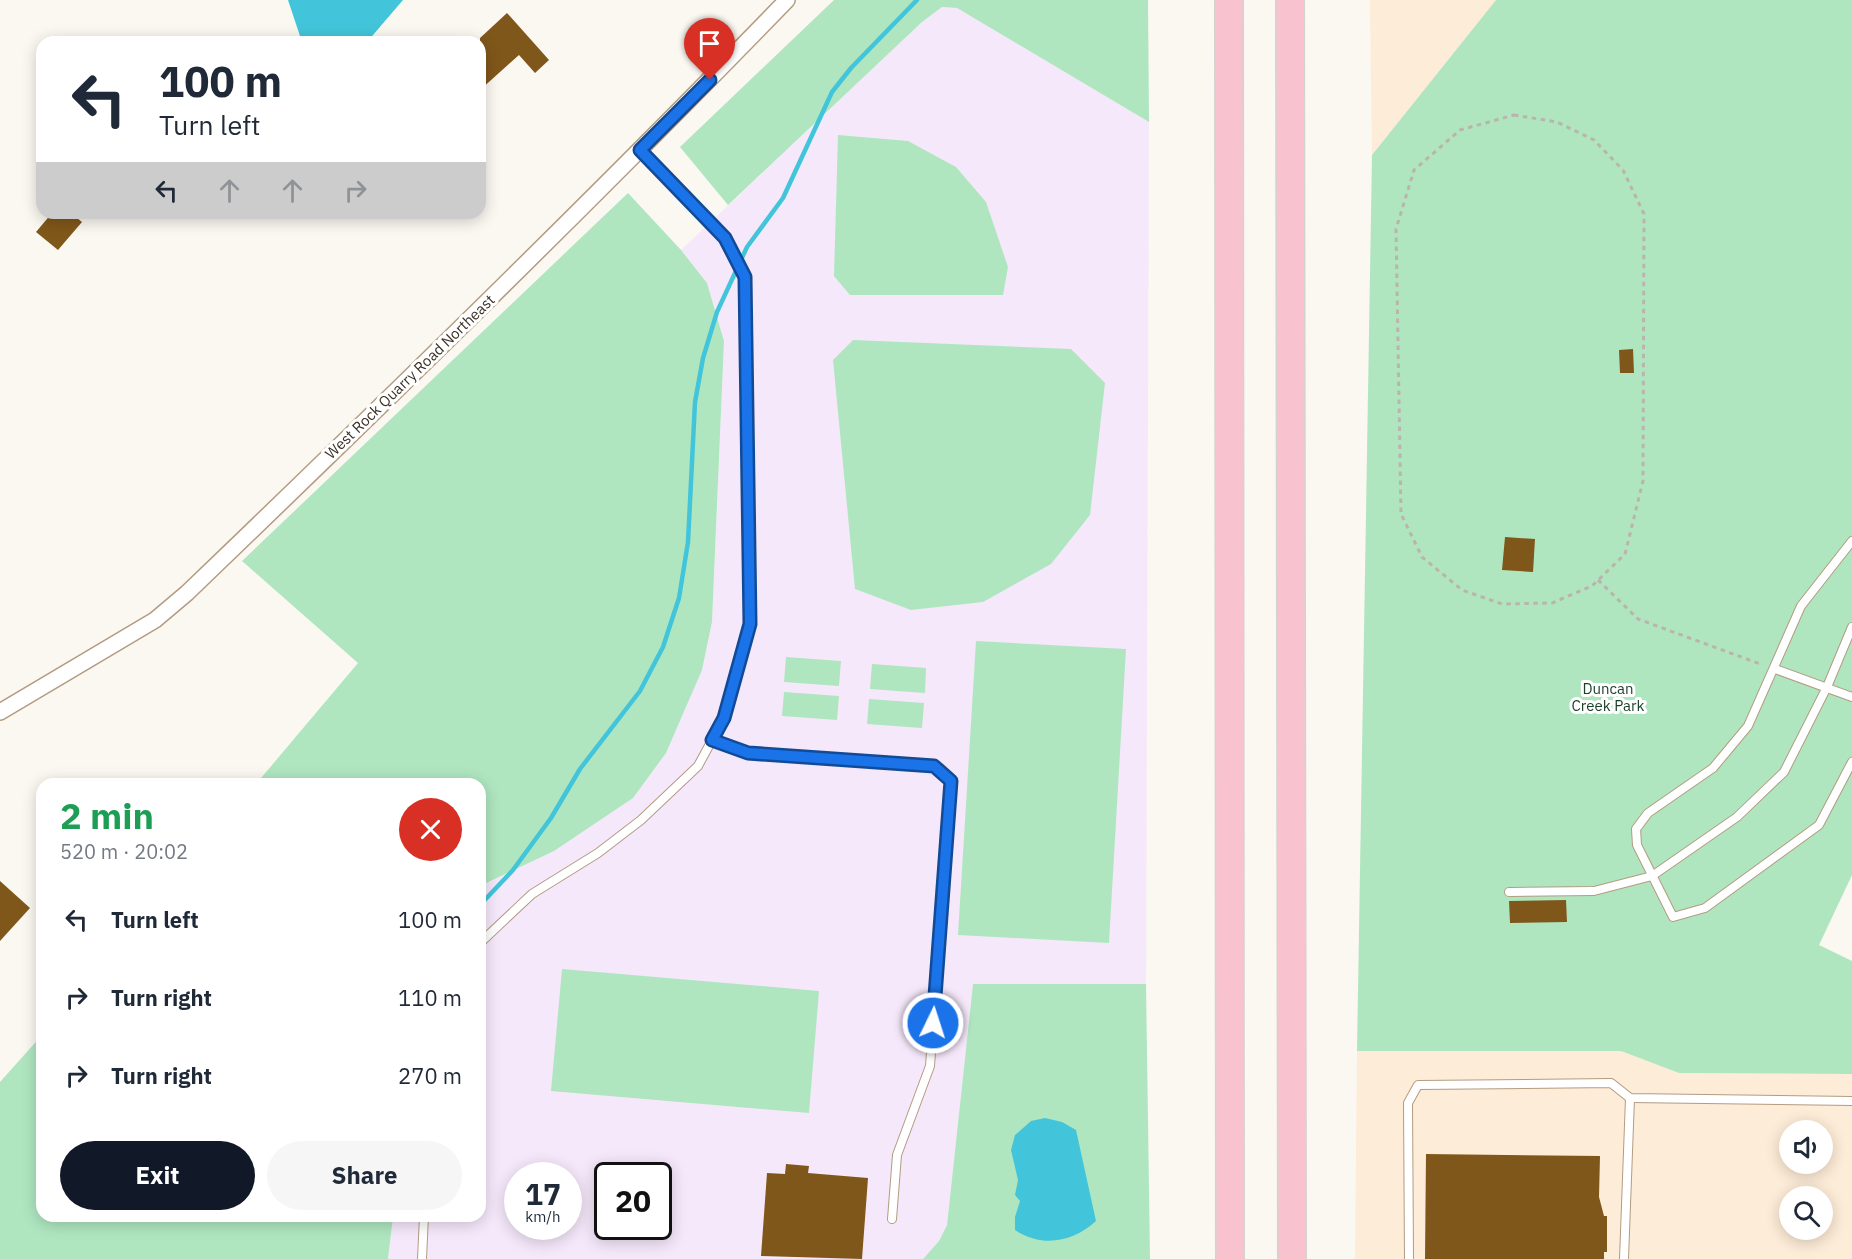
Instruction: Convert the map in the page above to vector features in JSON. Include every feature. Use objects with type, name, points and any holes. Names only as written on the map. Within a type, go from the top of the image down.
[{"type":"highway","points":[[1229,0],[1230,1259]]},
{"type":"highway","points":[[1290,0],[1292,1259]]},
{"type":"street","name":"West Rock Quarry Road Northeast","points":[[0,712],[154,620],[187,592],[439,350],[787,0]]},
{"type":"lane","points":[[486,937],[532,894],[598,853],[641,820],[698,766],[724,718],[750,624],[745,277],[725,238],[640,150]]},
{"type":"lane","points":[[1852,542],[1801,606],[1748,726],[1713,768],[1648,813],[1636,829],[1637,845],[1673,917],[1705,908],[1819,825],[1852,762]]},
{"type":"lane","points":[[1509,892],[1594,891],[1652,876],[1737,817],[1784,772],[1827,687],[1852,627]]},
{"type":"lane","points":[[1775,669],[1852,697]]},
{"type":"lane","points":[[712,740],[748,753],[934,766],[951,781],[930,1066],[897,1155],[892,1219]]},
{"type":"lane","points":[[1409,1259],[1408,1103],[1418,1085],[1611,1083],[1630,1098],[1852,1101]]},
{"type":"lane","points":[[1624,1259],[1630,1098]]},
{"type":"lane","points":[[422,1259],[424,1222]]},
{"type":"path","points":[[1514,115],[1557,122],[1594,140],[1623,170],[1644,214],[1643,481],[1625,554],[1598,580],[1592,586],[1552,603],[1502,604],[1461,590],[1422,557],[1401,514],[1396,229],[1414,170],[1460,130],[1514,115]]},
{"type":"path","points":[[1598,580],[1638,619],[1763,665]]},
{"type":"shaded area","points":[[1370,0],[1496,0],[1372,155]]},
{"type":"shaded area","points":[[942,7],[957,8],[1149,122],[1146,984],[973,984],[947,1225],[939,1241],[923,1259],[388,1259],[392,1222],[486,1222],[486,883],[554,851],[702,670],[712,622],[724,341],[707,283],[681,250],[922,22]]},
{"type":"shaded area","points":[[1357,1051],[1621,1051],[1679,1073],[1852,1074],[1852,1259],[1355,1259]]},
{"type":"green space","points":[[834,0],[1148,0],[1149,122],[957,8],[942,7],[922,22],[728,205],[680,147]]},
{"type":"green space","name":"Duncan Creek Park","points":[[1496,0],[1852,0],[1852,875],[1819,945],[1852,961],[1852,1074],[1679,1073],[1621,1051],[1357,1051],[1372,155]]},
{"type":"green space","points":[[838,135],[908,141],[956,167],[986,202],[1008,267],[1003,295],[850,295],[834,276]]},
{"type":"green space","points":[[628,193],[681,250],[707,283],[724,341],[712,622],[702,670],[666,753],[633,798],[554,851],[486,883],[486,778],[261,778],[358,663],[242,561]]},
{"type":"green space","points":[[853,340],[1071,349],[1105,383],[1090,515],[1051,564],[983,602],[911,610],[855,589],[833,360]]},
{"type":"green space","points":[[976,641],[1126,649],[1109,943],[958,935]]},
{"type":"green space","points":[[786,657],[841,661],[839,686],[784,682]]},
{"type":"green space","points":[[872,664],[926,668],[925,693],[870,689]]},
{"type":"green space","points":[[784,692],[839,696],[837,720],[782,716]]},
{"type":"green space","points":[[869,699],[924,703],[922,728],[867,724]]},
{"type":"green space","points":[[562,969],[819,991],[809,1113],[551,1091]]},
{"type":"green space","points":[[973,984],[1146,984],[1150,1259],[923,1259],[939,1241],[947,1225]]},
{"type":"green space","points":[[36,1042],[36,1222],[392,1222],[388,1259],[0,1259],[0,1082]]},
{"type":"water","points":[[288,0],[403,0],[372,36],[300,36]]},
{"type":"water","points":[[1045,1118],[1062,1122],[1076,1130],[1096,1221],[1078,1234],[1047,1241],[1026,1236],[1015,1230],[1015,1217],[1020,1201],[1015,1195],[1018,1180],[1011,1150],[1015,1135],[1031,1121]]},
{"type":"building","points":[[507,13],[549,60],[535,73],[519,55],[486,85],[486,36],[482,36]]},
{"type":"building","points":[[47,219],[78,219],[82,222],[58,250],[36,232]]},
{"type":"building","points":[[1633,349],[1634,373],[1620,373],[1619,350]]},
{"type":"building","points":[[1505,537],[1535,539],[1533,572],[1502,570]]},
{"type":"building","points":[[0,881],[30,908],[0,941]]},
{"type":"building","points":[[1566,900],[1567,922],[1510,923],[1509,901]]},
{"type":"building","points":[[1426,1154],[1600,1156],[1599,1197],[1604,1216],[1607,1216],[1607,1252],[1604,1252],[1604,1259],[1425,1259]]},
{"type":"building","points":[[786,1164],[809,1166],[808,1173],[868,1178],[862,1259],[761,1256],[767,1173],[785,1174]]},
{"type":"waterway","points":[[486,899],[513,870],[551,818],[580,769],[640,691],[663,647],[679,598],[688,542],[695,402],[703,358],[717,312],[747,247],[783,198],[832,92],[851,68],[917,0]]},
{"type":"route","points":[[710,80],[640,150],[725,238],[745,277],[750,624],[724,718],[712,740],[748,753],[934,766],[951,781],[933,1023]]}]
